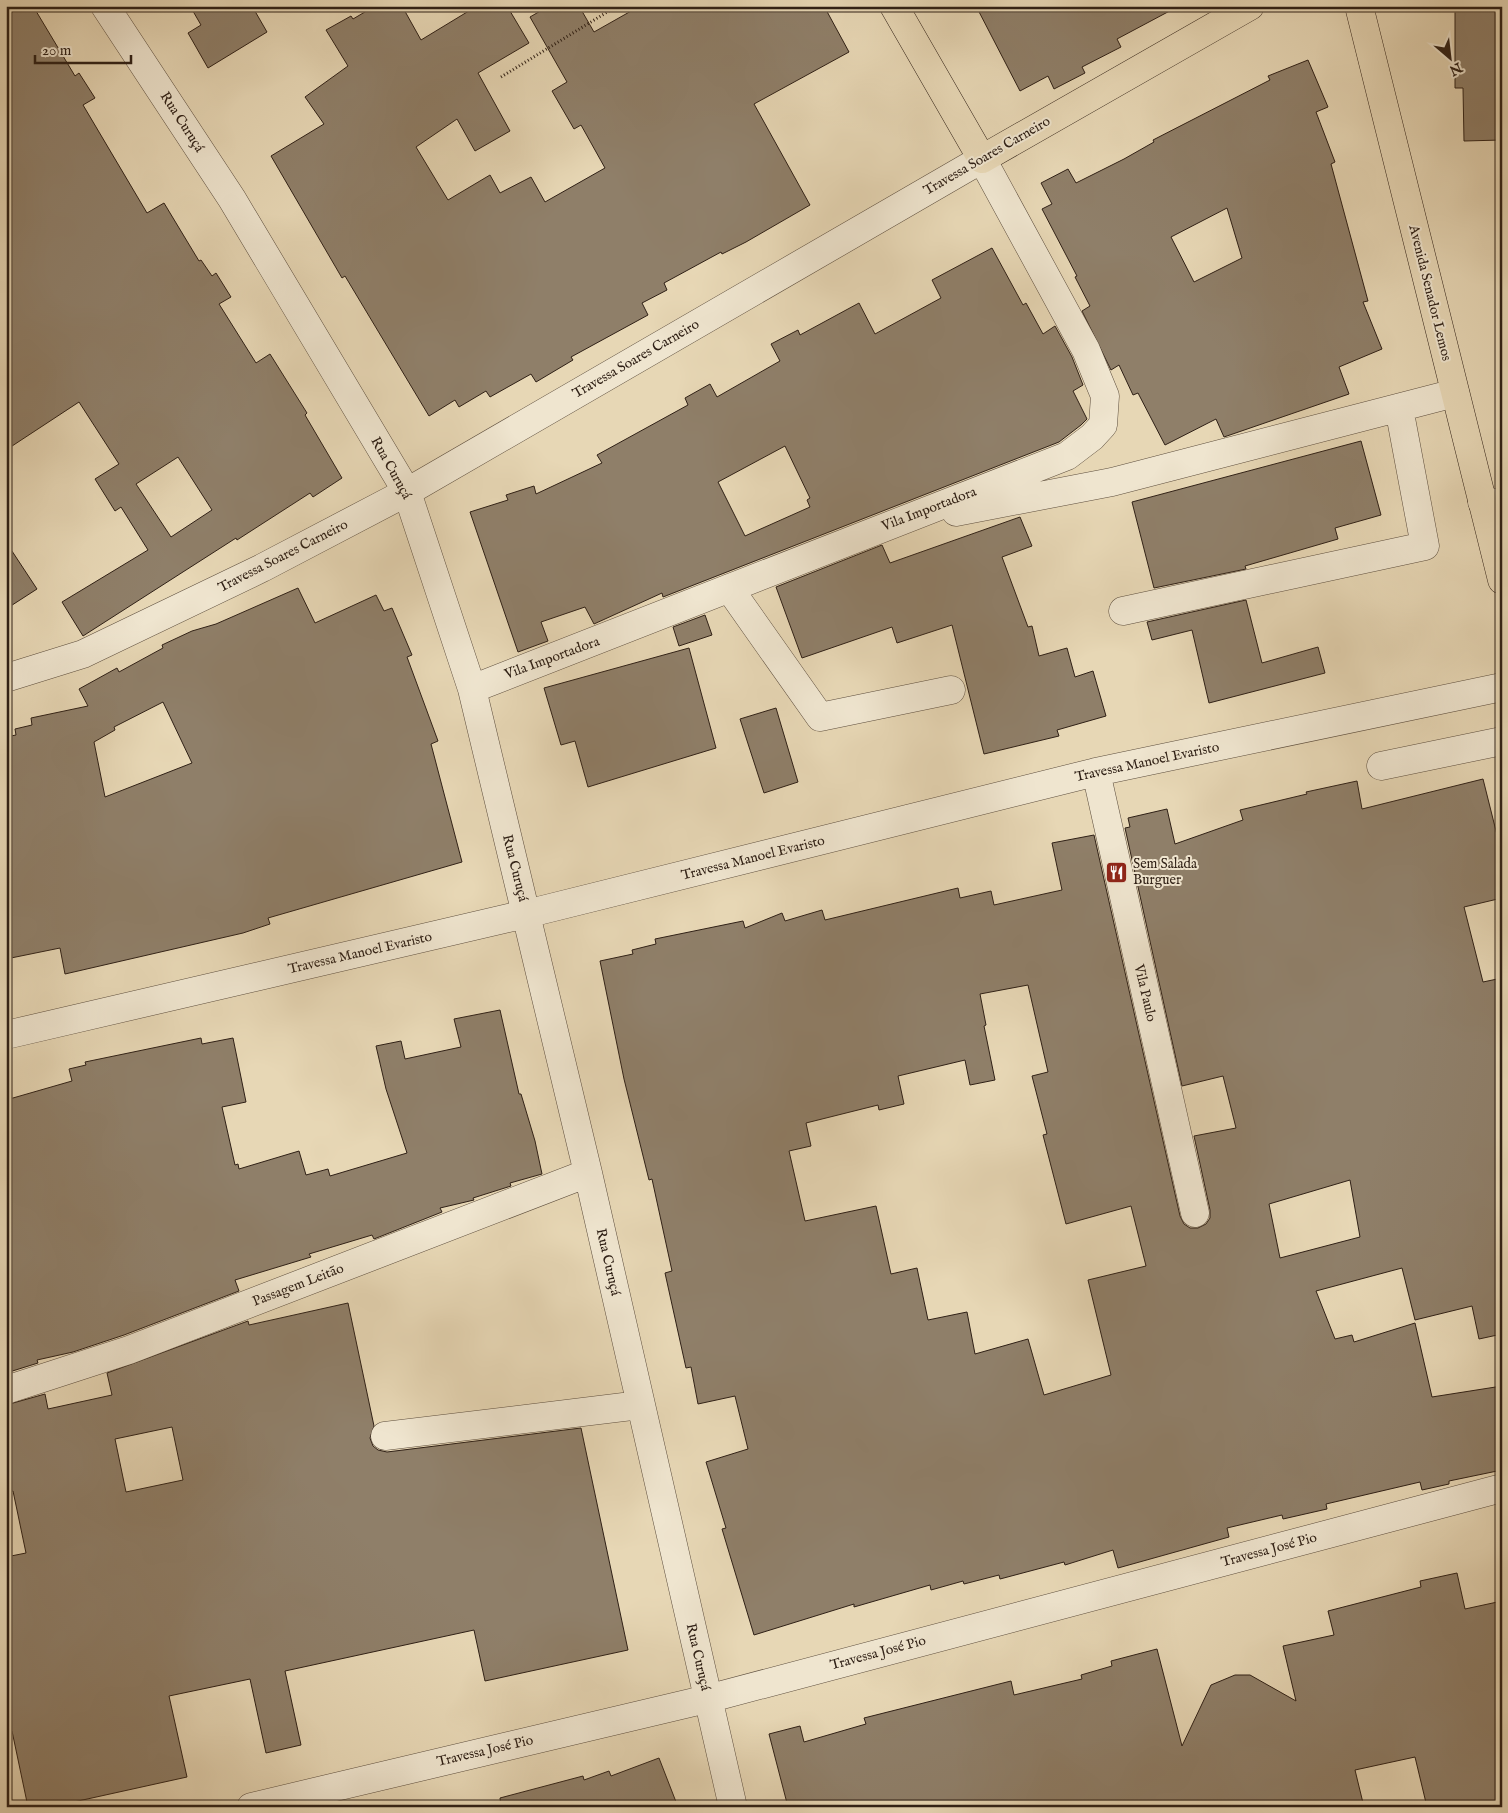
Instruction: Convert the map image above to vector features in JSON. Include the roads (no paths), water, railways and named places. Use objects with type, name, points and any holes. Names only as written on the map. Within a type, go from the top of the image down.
[{"type":"main road","points":[[894,6],[982,159]]},
{"type":"main road","name":"Travessa Soares Carneiro","points":[[982,159],[1250,6]]},
{"type":"main road","name":"Avenida Senador Lemos","points":[[1359,6],[1455,393],[1492,503],[1502,580]]},
{"type":"street","name":"Rua Curuçá","points":[[105,6],[232,199],[407,492],[472,689],[588,1173],[732,1807]]},
{"type":"street","name":"Travessa Soares Carneiro","points":[[6,678],[83,654],[262,568],[407,492],[982,159]]},
{"type":"street","name":"Vila Importadora","points":[[472,689],[606,638],[785,564],[1067,456],[1092,437],[1103,425],[1105,396],[1086,350],[982,159]]},
{"type":"street","points":[[785,564],[925,518],[1112,482],[1455,393]]},
{"type":"street","points":[[1123,611],[1425,546],[1399,408]]},
{"type":"street","points":[[730,588],[820,717],[951,690]]},
{"type":"street","name":"Travessa Manoel Evaristo","points":[[6,1035],[526,914],[1096,772],[1502,687]]},
{"type":"street","points":[[1382,766],[1502,740]]},
{"type":"street","name":"Vila Paulo","points":[[1096,772],[1195,1213]]},
{"type":"street","name":"Passagem Leitão","points":[[6,1390],[129,1350],[588,1173]]},
{"type":"street","points":[[385,1436],[640,1404]]},
{"type":"street","name":"Travessa José Pio","points":[[251,1807],[707,1699],[1502,1488]]},
{"type":"place","name":"Sem Salada Burguer","points":[[1117,872]]}]
